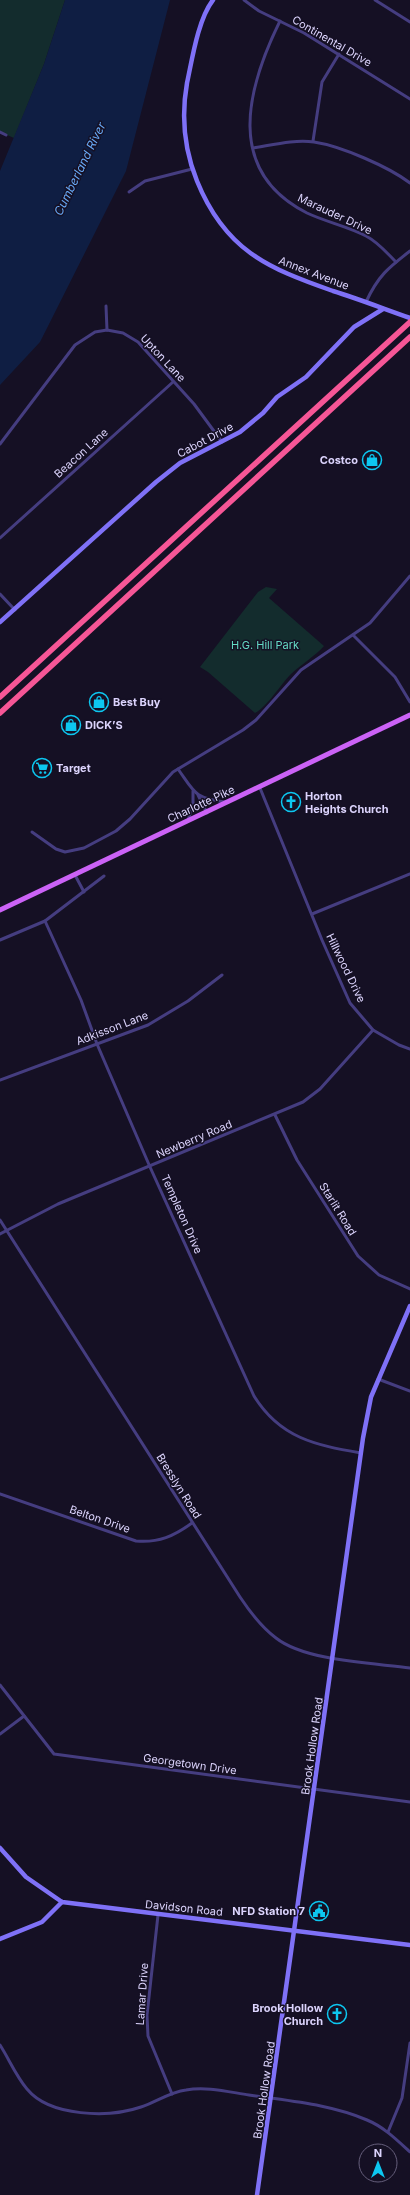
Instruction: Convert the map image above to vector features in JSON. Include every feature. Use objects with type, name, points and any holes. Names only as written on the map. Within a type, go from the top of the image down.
[{"type":"highway","points":[[0,697],[410,322]]},
{"type":"highway","points":[[0,713],[410,337]]},
{"type":"main road","name":"Charlotte Pike","points":[[0,910],[229,803],[410,715]]},
{"type":"street","name":"Annex Avenue","points":[[214,0],[203,19],[185,96],[183,121],[186,144],[192,169],[203,196],[215,216],[236,242],[251,255],[272,267],[296,278],[410,318]]},
{"type":"street","name":"Continental Drive","points":[[244,0],[339,54],[410,100]]},
{"type":"street","points":[[375,0],[410,22]]},
{"type":"street","name":"Marauder Drive","points":[[280,21],[260,65],[253,90],[249,122],[253,148],[268,180],[278,193],[292,204],[308,213],[367,236],[396,262]]},
{"type":"street","points":[[313,142],[322,82],[339,54]]},
{"type":"street","points":[[0,132],[6,135]]},
{"type":"street","points":[[253,148],[294,142],[313,142],[347,152],[399,175],[410,183]]},
{"type":"street","points":[[129,192],[145,181],[192,169]]},
{"type":"street","points":[[366,302],[375,283],[396,262],[410,251]]},
{"type":"street","points":[[0,444],[75,345],[95,332],[107,330],[106,306]]},
{"type":"street","name":"Cabot Drive","points":[[0,622],[156,482],[180,463],[240,432],[263,413],[277,397],[306,377],[354,327],[383,309]]},
{"type":"street","name":"Upton Lane","points":[[107,330],[123,333],[138,342],[194,404],[222,442]]},
{"type":"street","name":"Beacon Lane","points":[[0,538],[173,382]]},
{"type":"street","points":[[32,832],[56,849],[65,852],[97,842],[130,819],[158,786],[178,769],[243,730],[256,720],[300,670],[370,623],[410,576]]},
{"type":"street","points":[[0,594],[15,610]]},
{"type":"street","points":[[353,635],[395,676],[410,702]]},
{"type":"street","points":[[178,769],[193,791],[198,795],[204,799],[229,803]]},
{"type":"street","name":"Hillwood Drive","points":[[260,788],[350,1003],[373,1030],[398,1045],[410,1049]]},
{"type":"street","points":[[188,822],[193,805],[193,791]]},
{"type":"street","points":[[198,795],[207,813]]},
{"type":"street","points":[[312,914],[410,874]]},
{"type":"street","points":[[75,875],[84,892]]},
{"type":"street","points":[[0,940],[45,922],[104,876]]},
{"type":"street","name":"Templeton Drive","points":[[45,922],[84,1007],[97,1044],[150,1167],[249,1386],[262,1409],[281,1428],[300,1439],[361,1453]]},
{"type":"street","name":"Adkisson Lane","points":[[0,1080],[148,1025],[167,1015],[222,975]]},
{"type":"street","name":"Newberry Road","points":[[0,1234],[58,1204],[150,1167],[310,1098],[373,1030]]},
{"type":"street","name":"Starlit Road","points":[[275,1114],[297,1160],[358,1256],[379,1275],[410,1289]]},
{"type":"street","name":"Bresslyn Road","points":[[0,1220],[192,1523],[240,1597],[265,1629],[277,1639],[292,1647],[333,1658],[410,1668]]},
{"type":"street","name":"Brook Hollow Road","points":[[257,2195],[361,1453],[371,1397],[410,1306]]},
{"type":"street","points":[[378,1379],[410,1391]]},
{"type":"street","name":"Belton Drive","points":[[0,1494],[136,1541],[148,1542],[169,1538],[192,1523]]},
{"type":"street","name":"Georgetown Drive","points":[[0,1685],[54,1754],[410,1802]]},
{"type":"street","points":[[0,1734],[24,1716]]},
{"type":"street","name":"Davidson Road","points":[[0,1848],[26,1877],[62,1902],[295,1930],[410,1946]]},
{"type":"street","points":[[0,1939],[42,1922],[62,1902]]},
{"type":"street","name":"Lamar Drive","points":[[158,1914],[147,2015],[148,2036],[172,2094]]},
{"type":"street","points":[[388,2132],[402,2098],[410,2043]]},
{"type":"street","points":[[0,2045],[26,2088],[34,2096],[52,2106],[90,2114],[118,2113],[140,2108],[172,2094],[197,2089],[270,2099],[348,2113],[369,2120],[388,2132],[410,2152]]},
{"type":"green space","points":[[0,0],[65,0],[44,64],[14,138],[0,132]]},
{"type":"green space","name":"H.G. Hill Park","points":[[266,587],[277,589],[269,598],[324,646],[291,674],[269,701],[255,713],[208,672],[200,667],[258,592]]},
{"type":"water","name":"Cumberland River","points":[[65,0],[170,0],[126,171],[40,342],[0,385],[0,171],[44,64]]},
{"type":"place","name":"Costco","points":[[372,460]]},
{"type":"place","name":"Best Buy","points":[[99,702]]},
{"type":"place","name":"DICK’S","points":[[71,725]]},
{"type":"place","name":"Target","points":[[42,768]]},
{"type":"place","name":"Horton Heights Church","points":[[291,802]]},
{"type":"place","name":"NFD Station 7","points":[[319,1911]]},
{"type":"place","name":"Brook Hollow Church","points":[[337,2014]]}]
